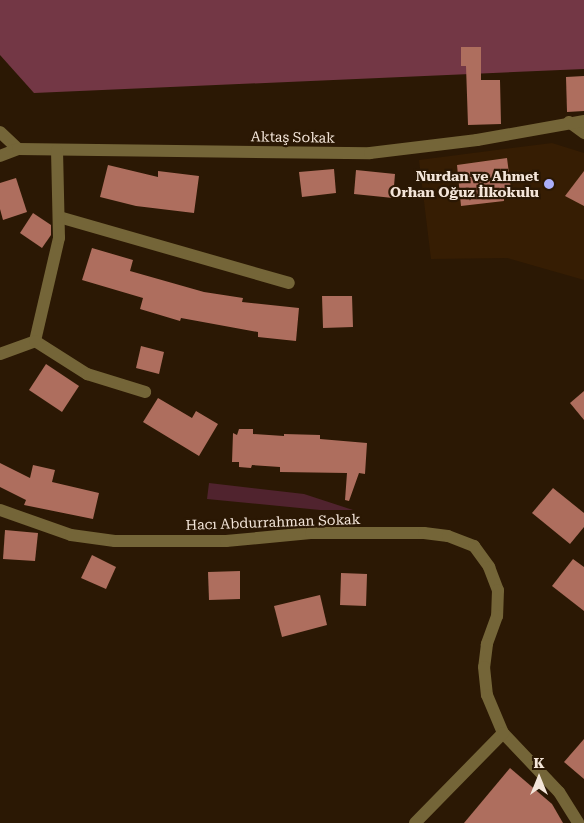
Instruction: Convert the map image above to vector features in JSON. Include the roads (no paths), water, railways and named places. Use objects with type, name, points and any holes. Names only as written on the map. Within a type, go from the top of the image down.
[{"type":"street","name":"Aktaş Sokak","points":[[0,156],[18,149],[370,153],[477,140],[569,122],[584,121]]},
{"type":"street","points":[[569,122],[584,133]]},
{"type":"street","points":[[0,132],[18,149]]},
{"type":"street","points":[[35,341],[59,238],[57,150]]},
{"type":"street","points":[[59,218],[289,283]]},
{"type":"street","points":[[0,354],[35,341]]},
{"type":"street","points":[[35,341],[87,374],[146,392]]},
{"type":"street","name":"Hacı Abdurrahman Sokak","points":[[0,510],[71,535],[115,541],[226,542],[311,533],[424,533],[448,536],[474,546],[489,567],[498,590],[496,616],[487,644],[484,667],[487,695],[503,733],[559,792],[578,823]]},
{"type":"street","points":[[415,823],[503,733]]},
{"type":"place","name":"Nurdan ve Ahmet Orhan Oğuz İlkokulu","points":[[549,184]]}]
